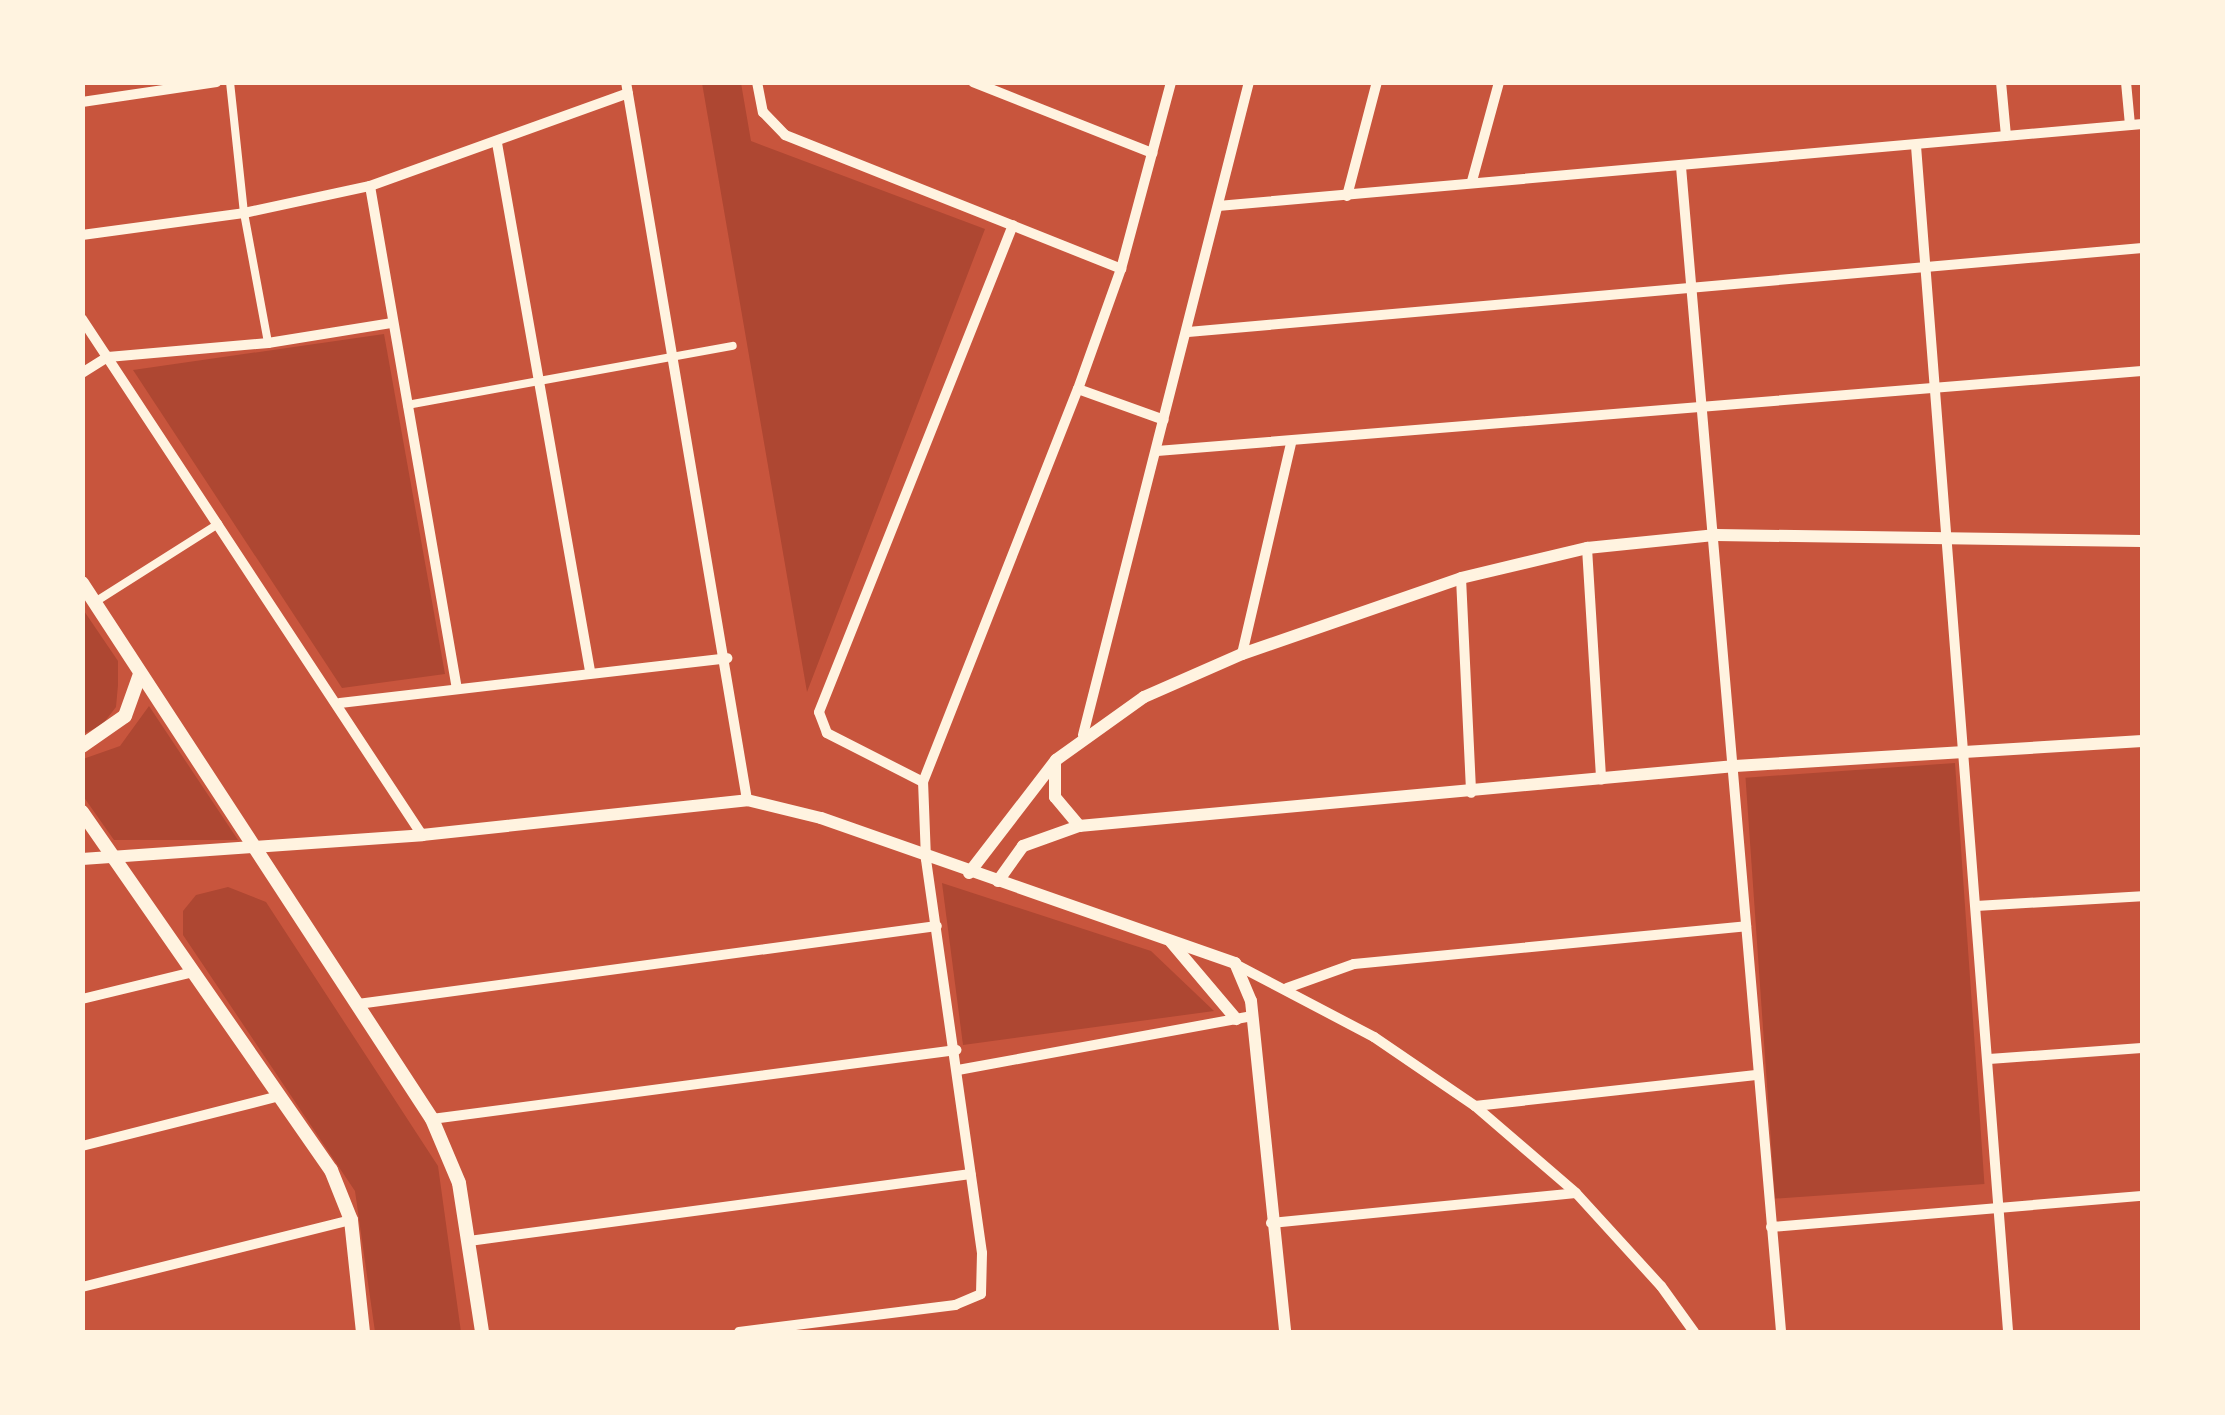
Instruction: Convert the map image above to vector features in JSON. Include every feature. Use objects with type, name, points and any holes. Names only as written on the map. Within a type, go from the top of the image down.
[{"type":"main road","points":[[82,583],[432,1118],[459,1183],[482,1332]]},
{"type":"main road","points":[[82,746],[125,716],[140,674]]},
{"type":"main road","points":[[82,812],[331,1170],[350,1220],[363,1332]]},
{"type":"street","points":[[82,102],[217,82]]},
{"type":"street","points":[[230,82],[244,213],[268,343]]},
{"type":"street","points":[[757,82],[771,127],[1120,269]]},
{"type":"street","points":[[973,82],[1152,153]]},
{"type":"street","points":[[739,1332],[954,1305],[981,1294],[984,1279],[956,1050],[926,859],[923,782],[1078,389],[1120,269],[1171,82]]},
{"type":"street","points":[[1084,734],[1249,82]]},
{"type":"street","points":[[1347,196],[1377,82]]},
{"type":"street","points":[[1472,181],[1499,82]]},
{"type":"street","points":[[2001,82],[2006,136]]},
{"type":"street","points":[[1218,206],[2136,124],[2126,82]]},
{"type":"street","points":[[82,235],[244,213],[370,186],[497,144],[627,88],[727,658],[747,800]]},
{"type":"street","points":[[497,144],[590,671]]},
{"type":"street","points":[[1916,146],[2008,1332]]},
{"type":"street","points":[[1682,166],[1781,1332]]},
{"type":"street","points":[[370,186],[457,689]]},
{"type":"street","points":[[923,782],[820,723],[819,712],[1013,225]]},
{"type":"street","points":[[1188,332],[1694,284],[2142,248]]},
{"type":"street","points":[[82,319],[340,703],[422,835]]},
{"type":"street","points":[[82,373],[108,357],[268,343],[392,322]]},
{"type":"street","points":[[406,405],[733,346]]},
{"type":"street","points":[[1157,451],[1291,444],[2142,371]]},
{"type":"street","points":[[1078,389],[1164,420]]},
{"type":"street","points":[[1242,654],[1291,444]]},
{"type":"street","points":[[95,602],[219,524]]},
{"type":"street","points":[[969,873],[1056,760],[1084,734],[1144,697],[1242,654],[1461,578],[1587,548],[1716,534],[2142,541]]},
{"type":"street","points":[[1587,548],[1602,780]]},
{"type":"street","points":[[1461,578],[1472,793]]},
{"type":"street","points":[[340,703],[727,658]]},
{"type":"street","points":[[998,882],[1023,846],[1079,826],[1735,766],[2142,741]]},
{"type":"street","points":[[1056,760],[1055,797],[1079,826]]},
{"type":"street","points":[[82,859],[110,854],[258,849],[422,835],[747,800],[821,818],[926,859],[1234,963],[1287,988],[1475,1106],[1576,1194],[1661,1286],[1694,1332]]},
{"type":"street","points":[[1976,906],[2142,896]]},
{"type":"street","points":[[358,1004],[937,926]]},
{"type":"street","points":[[1287,988],[1354,964],[1746,926]]},
{"type":"street","points":[[1170,940],[1242,1018]]},
{"type":"street","points":[[1234,963],[1250,990],[1242,1018],[1285,1332]]},
{"type":"street","points":[[82,1000],[194,972]]},
{"type":"street","points":[[958,1070],[1242,1018]]},
{"type":"street","points":[[1989,1059],[2142,1048]]},
{"type":"street","points":[[432,1118],[956,1050]]},
{"type":"street","points":[[1475,1106],[1758,1076]]},
{"type":"street","points":[[82,1146],[280,1096]]},
{"type":"street","points":[[469,1241],[971,1174]]},
{"type":"street","points":[[1270,1223],[1576,1194]]},
{"type":"street","points":[[1772,1227],[2142,1196]]},
{"type":"street","points":[[82,1287],[350,1220]]},
{"type":"lane","points":[[1228,1332],[1253,1332]]},
{"type":"shaded area","points":[[702,83],[741,83],[751,141],[985,229],[807,692]]},
{"type":"shaded area","points":[[384,334],[445,674],[342,688],[133,370]]},
{"type":"shaded area","points":[[82,608],[118,661],[116,707],[102,725],[83,734]]},
{"type":"shaded area","points":[[149,706],[238,840],[114,840],[83,796],[83,759],[120,746]]},
{"type":"shaded area","points":[[1955,763],[1984,1184],[1775,1199],[1746,778]]},
{"type":"shaded area","points":[[942,883],[1151,951],[1214,1011],[963,1045]]},
{"type":"shaded area","points":[[228,887],[266,902],[438,1166],[461,1332],[375,1332],[355,1191],[183,935],[183,911],[196,895]]}]
